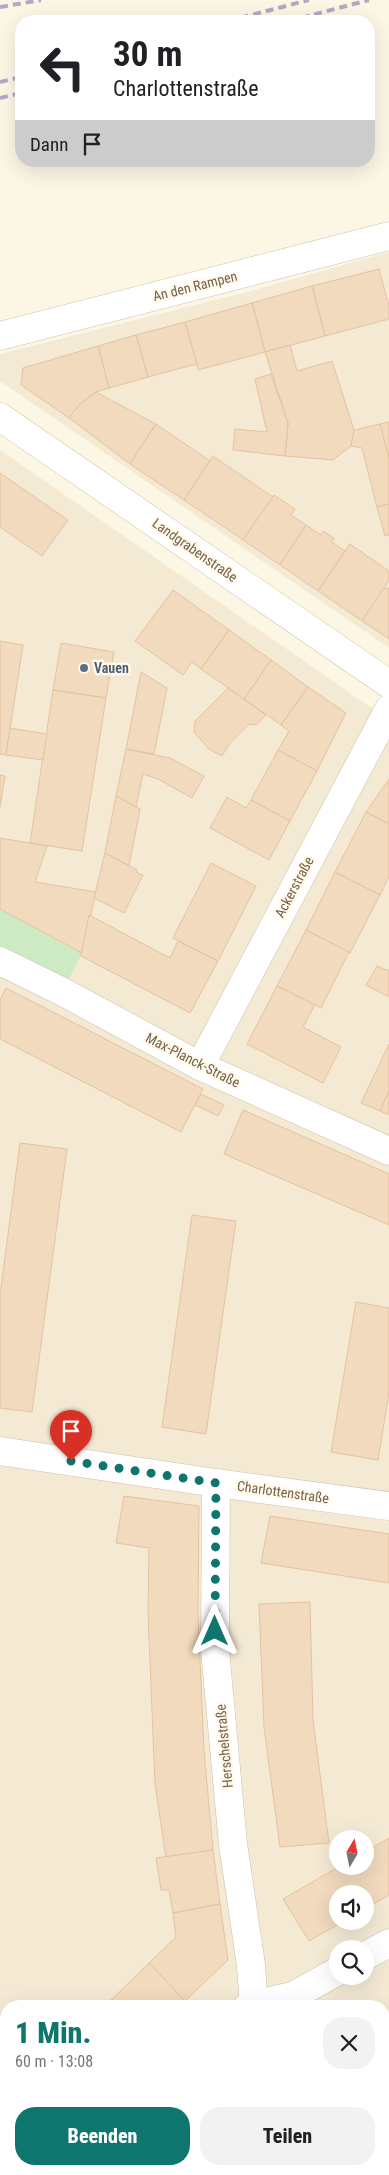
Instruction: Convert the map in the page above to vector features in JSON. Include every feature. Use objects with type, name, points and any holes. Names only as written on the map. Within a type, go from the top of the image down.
[{"type":"street","name":"An den Rampen","points":[[0,336],[389,236]]},
{"type":"street","name":"Landgrabenstraße","points":[[0,417],[389,684]]},
{"type":"street","name":"Ackerstraße","points":[[200,1066],[389,709]]},
{"type":"street","name":"Max-Planck-Straße","points":[[0,961],[63,992],[200,1066],[389,1151]]},
{"type":"street","name":"Charlottenstraße","points":[[0,1451],[389,1506]]},
{"type":"street","name":"Herschelstraße","points":[[216,1483],[215,1650],[233,1844],[251,1966],[252,2000]]},
{"type":"street","points":[[374,1951],[389,1943]]},
{"type":"street","points":[[277,2000],[293,1996],[329,1976]]},
{"type":"shaded area","points":[[389,252],[389,648],[0,381],[0,354],[247,292]]},
{"type":"shaded area","points":[[0,450],[389,720],[389,2000],[0,2000]]},
{"type":"green space","points":[[0,909],[82,953],[69,979],[0,947]]},
{"type":"building","points":[[379,269],[389,306],[389,319],[325,336],[312,286]]},
{"type":"building","points":[[312,286],[325,336],[265,352],[252,303]]},
{"type":"building","points":[[252,303],[265,352],[198,370],[185,322]]},
{"type":"building","points":[[185,322],[197,364],[148,377],[136,335]]},
{"type":"building","points":[[136,335],[148,377],[109,388],[98,346]]},
{"type":"building","points":[[290,345],[297,371],[332,361],[354,430],[351,446],[333,460],[285,456],[288,423],[265,352]]},
{"type":"building","points":[[98,346],[109,388],[96,392],[80,404],[69,418],[21,385],[23,368]]},
{"type":"building","points":[[271,374],[288,423],[285,456],[233,450],[235,429],[267,432],[255,379]]},
{"type":"building","points":[[96,392],[156,424],[130,464],[69,418],[80,404]]},
{"type":"building","points":[[389,422],[389,459],[380,424]]},
{"type":"building","points":[[156,424],[210,461],[184,500],[130,464]]},
{"type":"building","points":[[380,424],[389,459],[389,504],[377,507],[362,448],[351,446],[354,430]]},
{"type":"building","points":[[213,456],[273,497],[243,540],[184,500]]},
{"type":"building","points":[[0,473],[68,520],[42,556],[0,527]]},
{"type":"building","points":[[274,495],[295,509],[291,515],[306,525],[280,565],[243,540]]},
{"type":"building","points":[[389,504],[389,535],[385,536],[377,507]]},
{"type":"building","points":[[306,525],[321,535],[323,531],[334,538],[332,542],[345,551],[318,591],[280,565]]},
{"type":"building","points":[[350,544],[389,571],[389,581],[362,621],[318,591]]},
{"type":"building","points":[[389,588],[389,639],[362,621],[383,589]]},
{"type":"building","points":[[173,590],[229,630],[201,669],[192,662],[183,675],[135,641]]},
{"type":"building","points":[[229,630],[271,660],[244,699],[201,669]]},
{"type":"building","points":[[0,641],[23,645],[6,755],[0,754]]},
{"type":"building","points":[[61,643],[114,652],[106,698],[53,690]]},
{"type":"building","points":[[271,660],[308,687],[281,725],[244,699]]},
{"type":"building","points":[[141,672],[167,688],[154,754],[126,749]]},
{"type":"building","points":[[308,687],[346,713],[317,771],[278,750],[289,731],[281,725]]},
{"type":"building","points":[[228,688],[266,715],[256,725],[249,724],[230,743],[222,756],[209,749],[194,732],[195,721]]},
{"type":"building","points":[[53,690],[106,698],[82,851],[30,843]]},
{"type":"building","points":[[10,728],[47,734],[43,760],[6,755]]},
{"type":"building","points":[[126,749],[170,758],[204,776],[192,798],[158,779],[143,774],[136,807],[116,796]]},
{"type":"building","points":[[278,750],[317,771],[290,821],[251,800]]},
{"type":"building","points":[[0,775],[5,776],[0,807]]},
{"type":"building","points":[[389,779],[389,824],[366,812]]},
{"type":"building","points":[[116,796],[140,809],[129,866],[105,853]]},
{"type":"building","points":[[227,797],[246,808],[251,800],[290,821],[269,860],[210,828]]},
{"type":"building","points":[[366,812],[389,824],[389,877],[380,895],[335,872]]},
{"type":"building","points":[[0,838],[47,846],[35,882],[96,892],[82,953],[0,909]]},
{"type":"building","points":[[105,853],[143,875],[124,913],[94,898]]},
{"type":"building","points":[[211,863],[256,886],[218,961],[173,938]]},
{"type":"building","points":[[335,872],[380,895],[350,953],[306,930]]},
{"type":"building","points":[[89,915],[170,958],[178,941],[218,961],[190,1013],[81,956]]},
{"type":"building","points":[[306,930],[349,952],[321,1008],[277,986]]},
{"type":"building","points":[[377,966],[389,971],[389,997],[366,985]]},
{"type":"building","points":[[277,986],[315,1005],[303,1027],[341,1047],[323,1083],[247,1044]]},
{"type":"building","points":[[6,988],[203,1089],[181,1132],[0,1039],[0,1000]]},
{"type":"building","points":[[389,1044],[389,1091],[380,1111],[361,1103]]},
{"type":"building","points":[[389,1091],[389,1115],[380,1111]]},
{"type":"building","points":[[201,1094],[224,1105],[218,1116],[195,1105]]},
{"type":"building","points":[[243,1110],[389,1174],[389,1225],[224,1154]]},
{"type":"building","points":[[20,1143],[67,1149],[32,1412],[0,1408],[0,1295]]},
{"type":"building","points":[[192,1215],[236,1221],[206,1434],[162,1427]]},
{"type":"building","points":[[356,1302],[389,1308],[389,1393],[378,1460],[331,1452]]},
{"type":"building","points":[[124,1496],[199,1506],[198,1614],[204,1751],[213,1850],[166,1858],[155,1784],[148,1613],[149,1548],[116,1543]]},
{"type":"building","points":[[270,1516],[389,1534],[389,1583],[261,1563]]},
{"type":"building","points":[[310,1602],[313,1720],[329,1843],[280,1847],[264,1727],[259,1604]]},
{"type":"building","points":[[389,1838],[389,1895],[374,1904],[374,1885],[329,1885],[329,1930],[309,1941],[283,1899],[329,1872],[329,1875],[374,1875],[374,1847]]},
{"type":"building","points":[[213,1850],[220,1904],[173,1913],[169,1890],[161,1890],[156,1858]]},
{"type":"building","points":[[220,1904],[228,1960],[186,2000],[149,1963],[176,1937],[173,1913]]},
{"type":"building","points":[[149,1963],[184,2000],[111,2000]]},
{"type":"railway","points":[[0,7],[41,0]]},
{"type":"railway","points":[[251,15],[309,0]]},
{"type":"railway","points":[[312,15],[369,0]]},
{"type":"railway","points":[[0,82],[15,78]]},
{"type":"railway","points":[[0,98],[15,94]]},
{"type":"place","name":"Vauen","points":[[84,668]]},
{"type":"route","points":[[71,1461],[216,1483],[215,1631]]}]
